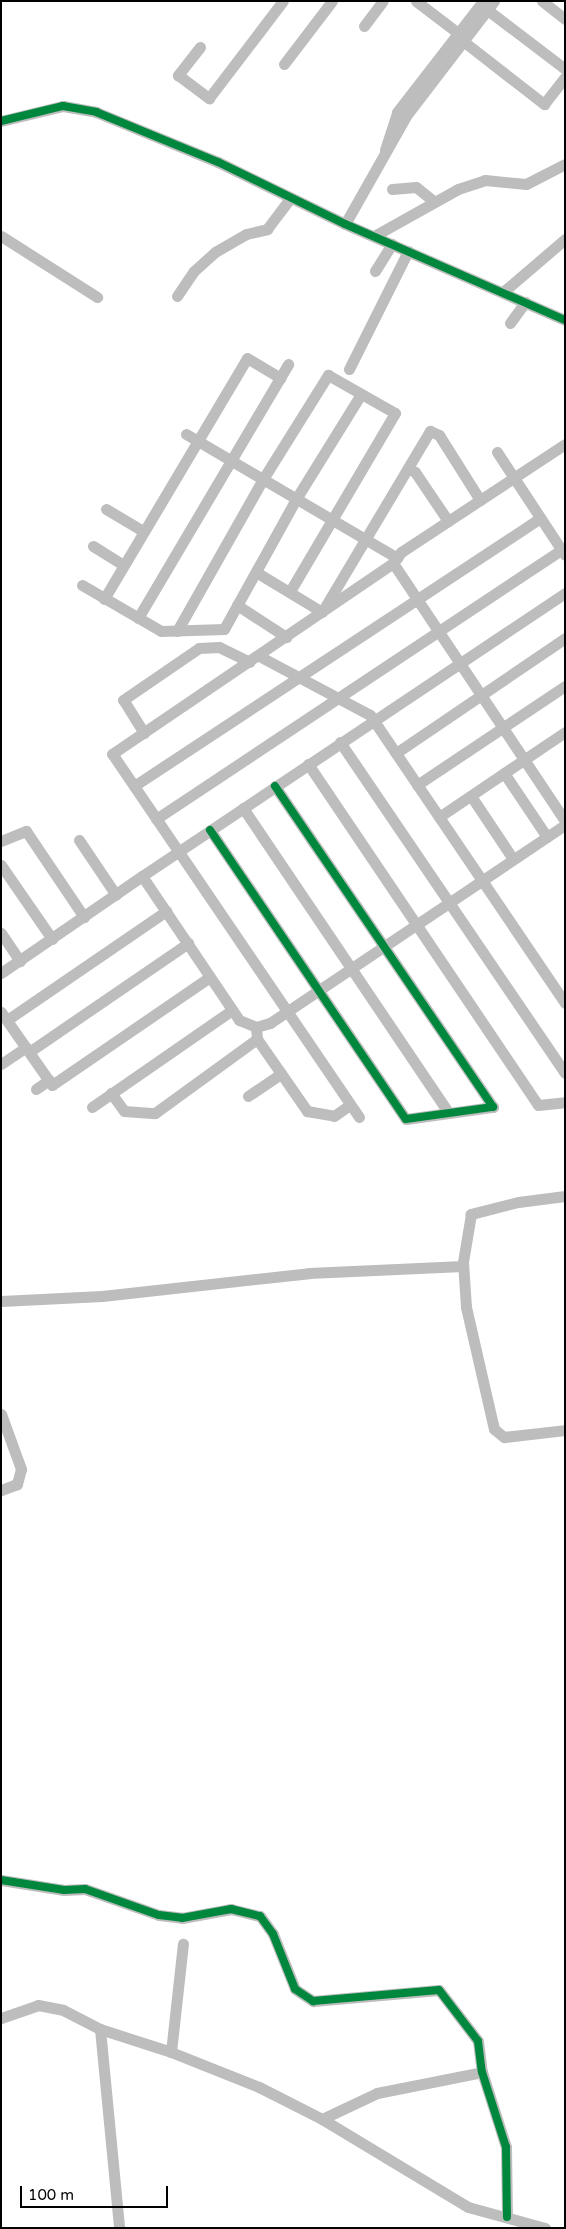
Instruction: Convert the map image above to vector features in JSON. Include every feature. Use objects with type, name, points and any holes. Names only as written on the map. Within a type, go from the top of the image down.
[{"type":"street","points":[[200,47],[178,74],[209,98],[283,1]]},
{"type":"street","points":[[284,64],[332,1]]},
{"type":"street","points":[[364,26],[383,1]]},
{"type":"street","points":[[416,1],[544,104],[565,77]]},
{"type":"street","points":[[542,1],[565,18]]},
{"type":"street","points":[[345,224],[385,150],[484,4],[565,69]]},
{"type":"street","points":[[1,121],[51,108],[82,108],[218,162],[345,224],[565,320]]},
{"type":"street","points":[[374,236],[433,201],[485,180],[526,184],[565,164]]},
{"type":"street","points":[[392,188],[416,188],[433,201]]},
{"type":"street","points":[[176,296],[215,252],[246,234],[267,229],[290,198]]},
{"type":"street","points":[[1,236],[97,297]]},
{"type":"street","points":[[503,292],[565,239]]},
{"type":"street","points":[[375,272],[392,244]]},
{"type":"street","points":[[349,369],[408,250]]},
{"type":"street","points":[[510,323],[525,302]]},
{"type":"street","points":[[104,599],[196,440],[247,358],[280,378]]},
{"type":"street","points":[[138,618],[288,364]]},
{"type":"street","points":[[177,631],[262,479],[328,375],[395,413],[330,519],[290,591]]},
{"type":"street","points":[[82,585],[161,631],[224,630],[296,499],[361,394]]},
{"type":"street","points":[[322,612],[430,431],[439,435],[480,500]]},
{"type":"street","points":[[142,876],[239,1020],[256,1027],[286,1012],[414,922],[448,902],[547,837],[565,823],[414,598],[395,561],[365,539],[186,434]]},
{"type":"street","points":[[359,1118],[112,754],[286,637],[395,561],[448,521],[565,444]]},
{"type":"street","points":[[156,819],[436,631],[563,552],[497,452]]},
{"type":"street","points":[[408,468],[415,472],[448,521]]},
{"type":"street","points":[[106,509],[143,531]]},
{"type":"street","points":[[134,786],[414,598],[540,518]]},
{"type":"street","points":[[93,546],[124,565]]},
{"type":"street","points":[[256,572],[322,612]]},
{"type":"street","points":[[1,973],[457,663],[565,593]]},
{"type":"street","points":[[237,605],[286,637]]},
{"type":"street","points":[[396,753],[565,638]]},
{"type":"street","points":[[144,733],[123,700],[199,648],[219,647],[299,677],[374,720],[564,1002]]},
{"type":"street","points":[[417,785],[565,686]]},
{"type":"street","points":[[439,817],[565,732]]},
{"type":"street","points":[[340,742],[565,1073]]},
{"type":"street","points":[[308,764],[538,1105],[565,1102]]},
{"type":"street","points":[[504,773],[547,837]]},
{"type":"street","points":[[210,830],[406,1119],[493,1107],[275,786]]},
{"type":"street","points":[[471,796],[513,859]]},
{"type":"street","points":[[243,808],[449,1113]]},
{"type":"street","points":[[1,841],[26,831],[84,917]]},
{"type":"street","points":[[79,840],[116,894]]},
{"type":"street","points":[[1,865],[52,939]]},
{"type":"street","points":[[166,911],[3,1016],[52,1085],[210,977]]},
{"type":"street","points":[[1,933],[20,961]]},
{"type":"street","points":[[1,1064],[28,1050],[188,943]]},
{"type":"street","points":[[92,1107],[232,1010]]},
{"type":"street","points":[[256,1027],[256,1039],[307,1111],[334,1116],[350,1105]]},
{"type":"street","points":[[111,1093],[124,1111],[155,1113],[256,1039]]},
{"type":"street","points":[[248,1096],[281,1074]]},
{"type":"street","points":[[36,1089],[49,1080]]},
{"type":"street","points":[[565,1196],[473,1213],[467,1220],[463,1266],[466,1307],[494,1429],[504,1436],[565,1430]]},
{"type":"street","points":[[1,1301],[102,1296],[309,1273],[463,1266]]},
{"type":"street","points":[[1,1414],[21,1468],[17,1484],[1,1490]]},
{"type":"street","points":[[1,1880],[64,1890],[85,1889],[166,1916],[182,1918],[231,1909],[260,1916],[273,1934],[288,1978],[304,1998],[326,2000],[439,1990],[476,2034],[482,2072],[506,2148],[507,2218]]},
{"type":"street","points":[[171,2052],[183,1944]]},
{"type":"street","points":[[1,2018],[38,2006],[52,2006],[100,2029],[171,2052],[259,2087],[322,2119],[449,2199],[545,2228]]},
{"type":"street","points":[[100,2029],[119,2228]]},
{"type":"street","points":[[322,2119],[377,2093],[482,2072]]},
{"type":"cycle path","points":[[1,121],[63,106],[96,112],[218,162],[345,224],[565,320]]},
{"type":"cycle path","points":[[210,830],[406,1119],[493,1107],[275,786]]},
{"type":"cycle path","points":[[1,1880],[64,1890],[85,1889],[159,1915],[182,1918],[231,1909],[260,1916],[273,1934],[295,1989],[313,2001],[439,1990],[478,2041],[482,2072],[506,2147],[507,2217]]}]
